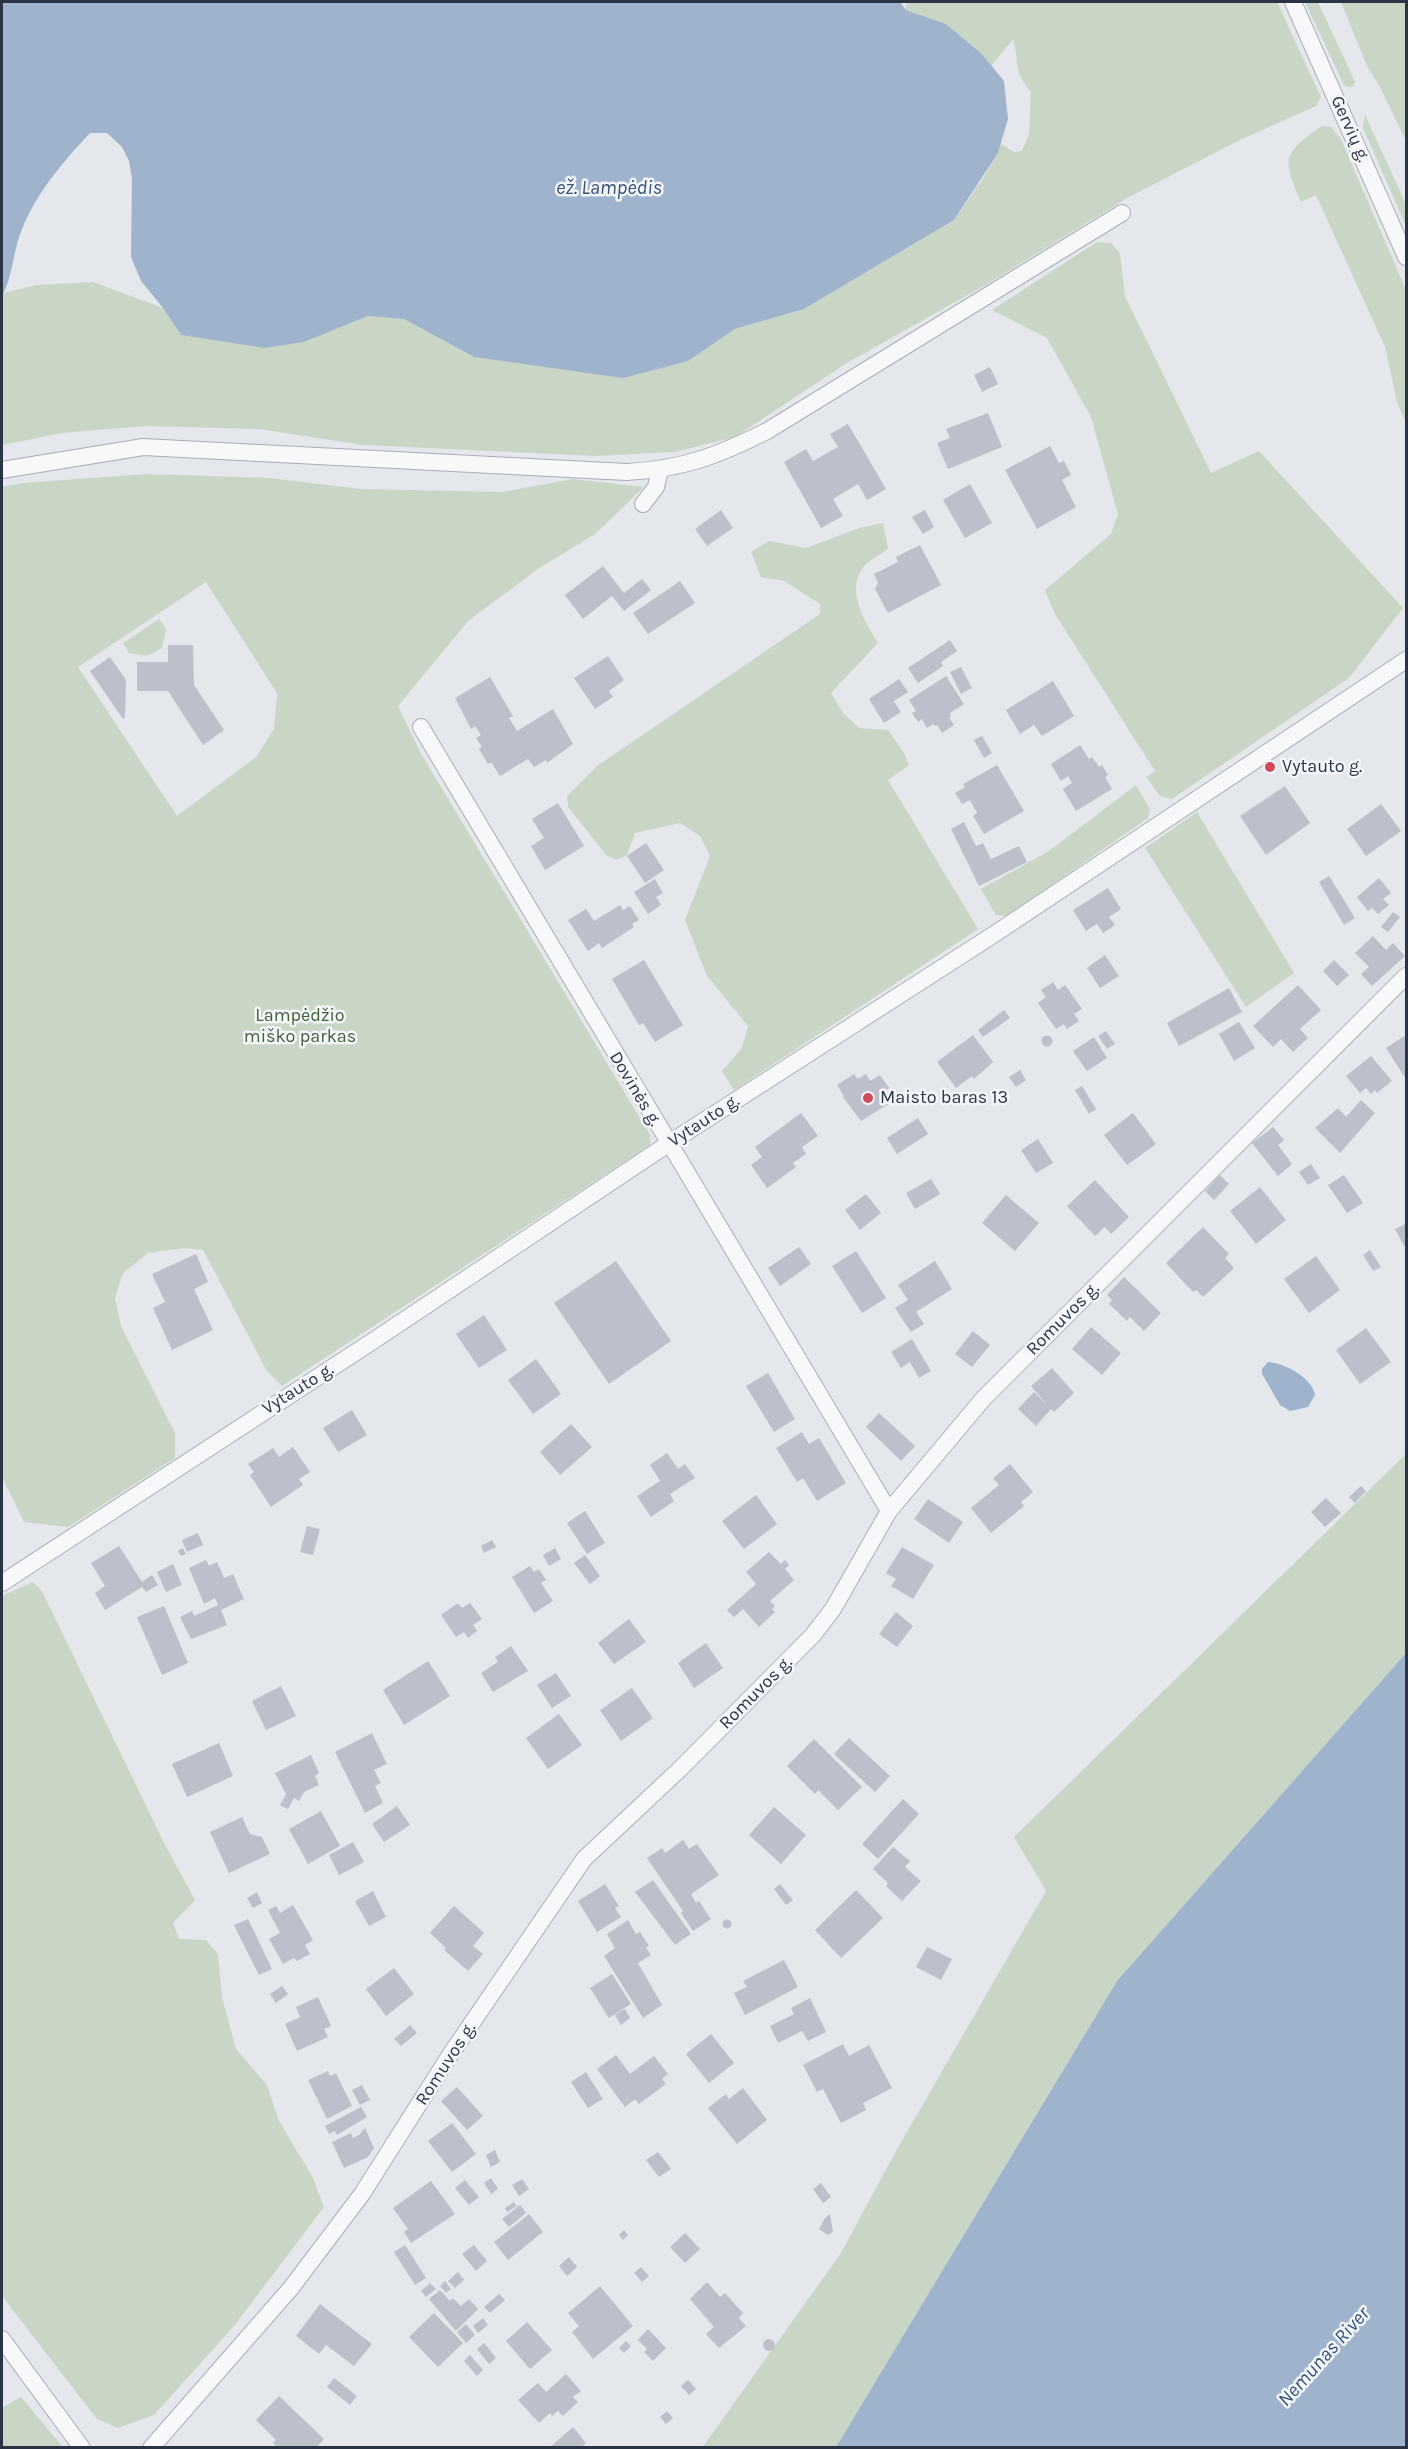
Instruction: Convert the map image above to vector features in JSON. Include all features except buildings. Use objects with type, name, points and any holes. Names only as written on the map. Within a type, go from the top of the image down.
[{"type":"street","name":"Gervių g.","points":[[1293,2],[1407,256]]},
{"type":"street","points":[[2,470],[143,447],[627,472],[660,471],[691,464],[724,452],[767,431],[1122,213]]},
{"type":"street","points":[[643,504],[656,487],[660,471]]},
{"type":"street","name":"Vytauto g.","points":[[2,1583],[376,1339],[668,1144],[993,935],[1407,660]]},
{"type":"street","name":"Dovinės g.","points":[[421,727],[889,1511]]},
{"type":"street","name":"Romuvos g.","points":[[151,2448],[291,2288],[355,2204],[450,2055],[585,1859],[680,1769],[813,1635],[833,1609],[889,1511],[983,1399],[1407,976]]},
{"type":"street","points":[[2,2339],[82,2448]]},
{"type":"green space","points":[[906,2],[1277,2],[1321,97],[1316,106],[1240,140],[1127,198],[987,284],[847,363],[735,437],[675,452],[595,456],[363,445],[259,429],[144,426],[62,433],[2,445],[2,296],[4,293],[36,285],[93,282],[163,308],[181,335],[304,342],[368,316],[404,319],[474,357],[688,361],[735,329],[804,309],[954,220],[981,181],[1001,144],[1014,152],[1022,151],[1029,135],[1031,92],[1021,78],[1013,39],[991,66],[981,53],[946,24],[906,10]]},
{"type":"green space","points":[[1305,2],[1318,2],[1355,82],[1353,87],[1347,87],[1343,83]]},
{"type":"green space","points":[[1341,2],[1406,2],[1406,141],[1380,87],[1367,66]]},
{"type":"green space","points":[[1365,115],[1406,204],[1406,226],[1363,128]]},
{"type":"green space","points":[[1322,126],[1331,127],[1341,139],[1406,290],[1406,424],[1397,402],[1385,347],[1316,195],[1301,202],[1291,176],[1289,158],[1293,151]]},
{"type":"green space","points":[[1097,242],[1111,243],[1120,253],[1125,296],[1211,473],[1259,451],[1403,608],[1349,678],[1172,799],[1160,796],[1146,777],[1155,771],[1055,614],[1045,590],[1111,534],[1118,514],[1091,417],[1047,338],[992,310]]},
{"type":"green space","name":"Lampėdžio miško parkas","points":[[145,474],[270,478],[361,489],[503,492],[572,479],[644,487],[595,534],[538,569],[468,621],[398,706],[420,752],[650,1135],[650,1145],[282,1386],[267,1371],[203,1250],[184,1248],[148,1253],[123,1273],[115,1298],[121,1326],[175,1433],[175,1458],[68,1527],[24,1522],[2,1477],[2,487],[23,483]],"holes":[[[206,582],[277,693],[274,729],[256,757],[177,816],[78,667]]]},
{"type":"green space","points":[[883,523],[888,549],[864,566],[856,588],[863,617],[878,643],[831,693],[843,713],[859,728],[888,730],[903,751],[909,765],[888,780],[978,929],[734,1090],[722,1071],[742,1048],[748,1026],[707,976],[685,920],[710,856],[700,836],[680,823],[635,833],[627,855],[617,860],[607,856],[568,807],[567,796],[597,766],[820,614],[820,604],[784,581],[761,577],[751,552],[769,541],[806,548],[859,528]]},
{"type":"green space","points":[[159,619],[166,629],[162,648],[147,656],[129,653],[123,643]]},
{"type":"green space","points":[[1136,785],[1150,809],[1148,818],[1007,916],[996,915],[981,889],[1049,851]]},
{"type":"green space","points":[[1197,812],[1294,973],[1246,1007],[1145,848]]},
{"type":"green space","points":[[1406,1454],[1406,1653],[1117,1981],[836,2447],[702,2448],[841,2253],[896,2151],[1046,1891],[1014,1837]]},
{"type":"green space","points":[[33,1582],[42,1591],[164,1843],[195,1900],[173,1923],[179,1939],[206,1940],[218,1954],[222,1997],[236,2049],[267,2085],[278,2119],[313,2178],[324,2207],[234,2326],[154,2415],[118,2428],[97,2419],[2,2296],[2,1596]]},
{"type":"green space","points":[[21,2397],[63,2447],[2,2447],[2,2408]]},
{"type":"water","name":"ež. Lampėdis","points":[[2,2],[900,2],[906,10],[946,24],[981,53],[1004,81],[1008,119],[998,153],[954,220],[804,309],[735,329],[688,361],[623,378],[474,357],[404,319],[368,316],[304,342],[265,348],[181,335],[141,281],[131,257],[132,178],[129,161],[122,147],[107,133],[90,133],[61,166],[35,202],[22,229],[6,289],[2,296]]},
{"type":"water","points":[[1268,1362],[1289,1368],[1309,1382],[1315,1395],[1308,1407],[1290,1411],[1280,1405],[1262,1374],[1262,1369]]},
{"type":"water","name":"Nemunas River","points":[[1406,1653],[1406,2447],[836,2447],[1117,1981]]},
{"type":"place","name":"Vytauto g.","points":[[1270,767]]},
{"type":"place","name":"Maisto baras 13","points":[[868,1098]]}]
